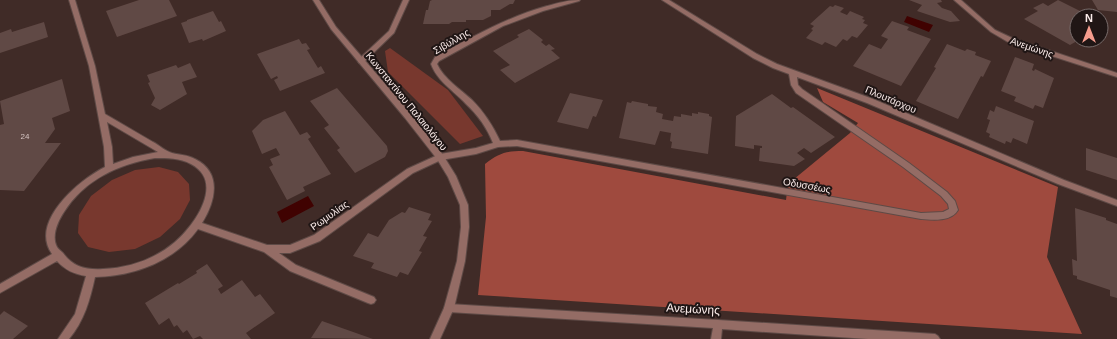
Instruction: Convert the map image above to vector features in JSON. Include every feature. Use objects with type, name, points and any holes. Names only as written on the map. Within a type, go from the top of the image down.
[{"type":"street","points":[[72,0],[92,66],[108,147],[109,168]]},
{"type":"street","name":"Κωνσταντίνου Παλαιολόγου","points":[[316,0],[333,28],[413,122],[440,157],[452,176],[464,205],[465,228],[461,261],[449,308],[435,339]]},
{"type":"street","points":[[361,61],[392,32],[406,0]]},
{"type":"street","name":"Σιβύλλης","points":[[498,144],[489,125],[464,96],[435,70],[434,64],[437,58],[501,25],[541,10],[577,0]]},
{"type":"street","name":"Πλουτάρχου","points":[[665,0],[755,56],[792,72],[870,101],[1061,182],[1117,203]]},
{"type":"street","name":"Ανεμώνης","points":[[957,0],[993,31],[1010,40],[1117,75]]},
{"type":"street","name":"Οδυσσέως","points":[[440,157],[476,151],[498,144],[524,145],[921,216],[941,217],[950,214],[954,210],[952,203],[937,189],[906,165],[799,91],[795,85],[792,72]]},
{"type":"street","points":[[101,115],[170,154],[193,161],[202,168],[207,176],[210,186],[210,197],[206,210],[197,225],[175,246],[160,256],[143,264],[125,270],[108,273],[91,273],[77,270],[65,264],[52,246],[52,235],[54,222],[70,197],[81,186],[109,168],[140,157],[170,154]]},
{"type":"street","name":"Ρωμυλίας","points":[[197,225],[267,250],[290,250],[317,238],[410,171],[440,157]]},
{"type":"street","points":[[267,250],[293,268],[371,300]]},
{"type":"street","points":[[0,289],[59,255]]},
{"type":"street","points":[[63,339],[72,330],[82,313],[91,273]]},
{"type":"street","name":"Ανεμώνης","points":[[449,308],[935,339]]},
{"type":"street","points":[[716,339],[718,324]]},
{"type":"shaded area","points":[[907,16],[933,25],[929,32],[904,22]]},
{"type":"shaded area","points":[[390,48],[448,90],[483,136],[460,144],[388,72],[385,51]]},
{"type":"shaded area","points":[[817,88],[1058,187],[1047,257],[1082,334],[478,295],[486,217],[485,164],[494,157],[507,152],[523,151],[786,200],[788,184],[850,133],[858,123],[823,102]]},
{"type":"shaded area","points":[[159,167],[178,172],[189,184],[190,200],[180,219],[160,237],[135,249],[109,252],[88,247],[78,233],[79,215],[91,196],[112,180],[135,170]]},
{"type":"shaded area","points":[[308,196],[314,206],[282,223],[277,212]]},
{"type":"building","points":[[139,0],[169,0],[177,16],[117,37],[106,11]]},
{"type":"building","points":[[515,0],[513,4],[510,4],[500,10],[491,10],[491,16],[483,20],[466,20],[466,22],[452,22],[449,24],[423,24],[426,10],[428,10],[430,1]]},
{"type":"building","points":[[909,0],[941,0],[942,2],[937,3],[942,8],[951,11],[960,21],[950,22],[917,11],[922,5]]},
{"type":"building","points":[[1058,0],[1074,8],[1069,8],[1069,44],[1024,19],[1038,11],[1033,8],[1043,3],[1048,6]]},
{"type":"building","points":[[1092,0],[1117,0],[1117,12],[1109,11],[1109,8],[1097,8]]},
{"type":"building","points":[[835,5],[844,8],[840,12],[847,15],[850,11],[864,17],[862,19],[865,20],[863,23],[868,25],[857,38],[852,36],[847,41],[843,39],[836,47],[825,42],[822,45],[806,38],[813,30],[811,29],[814,26],[810,24],[830,6],[833,7]]},
{"type":"building","points":[[213,11],[219,22],[221,21],[226,31],[203,41],[202,39],[189,43],[181,23]]},
{"type":"building","points":[[892,21],[909,27],[907,30],[931,39],[901,86],[853,66],[869,44],[881,49],[888,39],[881,36]]},
{"type":"building","points":[[44,22],[48,37],[0,53],[0,33],[11,29],[12,32]]},
{"type":"building","points":[[529,29],[543,40],[541,42],[546,46],[549,44],[555,49],[551,50],[560,58],[515,83],[500,70],[510,65],[493,51],[519,37],[517,35]]},
{"type":"building","points":[[299,39],[302,44],[306,43],[310,49],[307,50],[318,68],[321,66],[325,73],[280,91],[274,80],[278,78],[277,76],[271,79],[257,54]]},
{"type":"building","points":[[947,44],[965,51],[967,49],[976,52],[975,55],[991,61],[983,77],[981,76],[958,119],[916,101],[936,68],[934,67]]},
{"type":"building","points":[[1015,57],[1034,64],[1032,70],[1034,71],[1035,69],[1054,78],[1043,108],[1035,105],[1033,109],[1014,101],[1016,97],[1001,91]]},
{"type":"building","points":[[190,63],[197,77],[182,82],[187,94],[160,110],[151,105],[155,98],[148,83],[150,82],[147,75],[176,65],[178,68]]},
{"type":"building","points":[[62,79],[70,111],[52,118],[55,129],[45,143],[61,143],[24,191],[0,190],[0,125],[4,124],[0,101]]},
{"type":"building","points":[[337,88],[387,146],[388,151],[385,157],[355,173],[337,150],[340,148],[324,128],[329,125],[310,101]]},
{"type":"building","points":[[570,93],[603,100],[596,117],[593,116],[588,129],[557,122]]},
{"type":"building","points":[[772,94],[835,137],[811,153],[804,148],[797,153],[805,159],[794,166],[759,161],[760,148],[762,148],[762,146],[754,145],[754,149],[735,146],[736,116]]},
{"type":"building","points":[[632,101],[657,107],[656,112],[663,114],[662,119],[673,121],[674,116],[681,117],[681,114],[692,116],[692,113],[698,114],[698,112],[709,114],[709,116],[712,117],[708,154],[671,148],[671,133],[660,131],[655,145],[619,138],[627,102],[631,103]]},
{"type":"building","points":[[996,106],[1034,121],[1027,144],[1013,138],[1011,143],[1006,141],[1005,144],[989,137],[990,134],[986,132],[990,120],[987,119],[990,110],[994,112]]},
{"type":"building","points":[[285,111],[300,135],[307,132],[311,137],[308,139],[331,174],[303,187],[305,191],[287,200],[269,167],[273,165],[270,159],[280,155],[276,148],[262,154],[252,131],[263,120]]},
{"type":"building","points":[[1086,148],[1117,158],[1117,180],[1086,170]]},
{"type":"building","points":[[409,207],[431,214],[428,220],[432,221],[423,236],[427,237],[419,251],[422,252],[408,275],[400,272],[397,277],[371,268],[374,263],[353,256],[368,233],[378,237],[389,220],[402,212],[405,213]]},
{"type":"building","points":[[1075,208],[1106,218],[1106,220],[1117,224],[1117,298],[1110,296],[1110,290],[1077,279],[1077,276],[1073,275],[1072,259],[1077,261]]},
{"type":"building","points":[[207,264],[223,286],[218,289],[221,294],[242,280],[255,297],[260,294],[275,313],[246,333],[251,339],[203,339],[200,336],[193,339],[187,330],[183,333],[177,325],[174,327],[169,318],[159,325],[145,303],[197,273],[196,271]]},
{"type":"building","points":[[4,311],[28,326],[13,339],[0,339],[0,315]]},
{"type":"building","points":[[322,321],[373,339],[311,338]]}]
